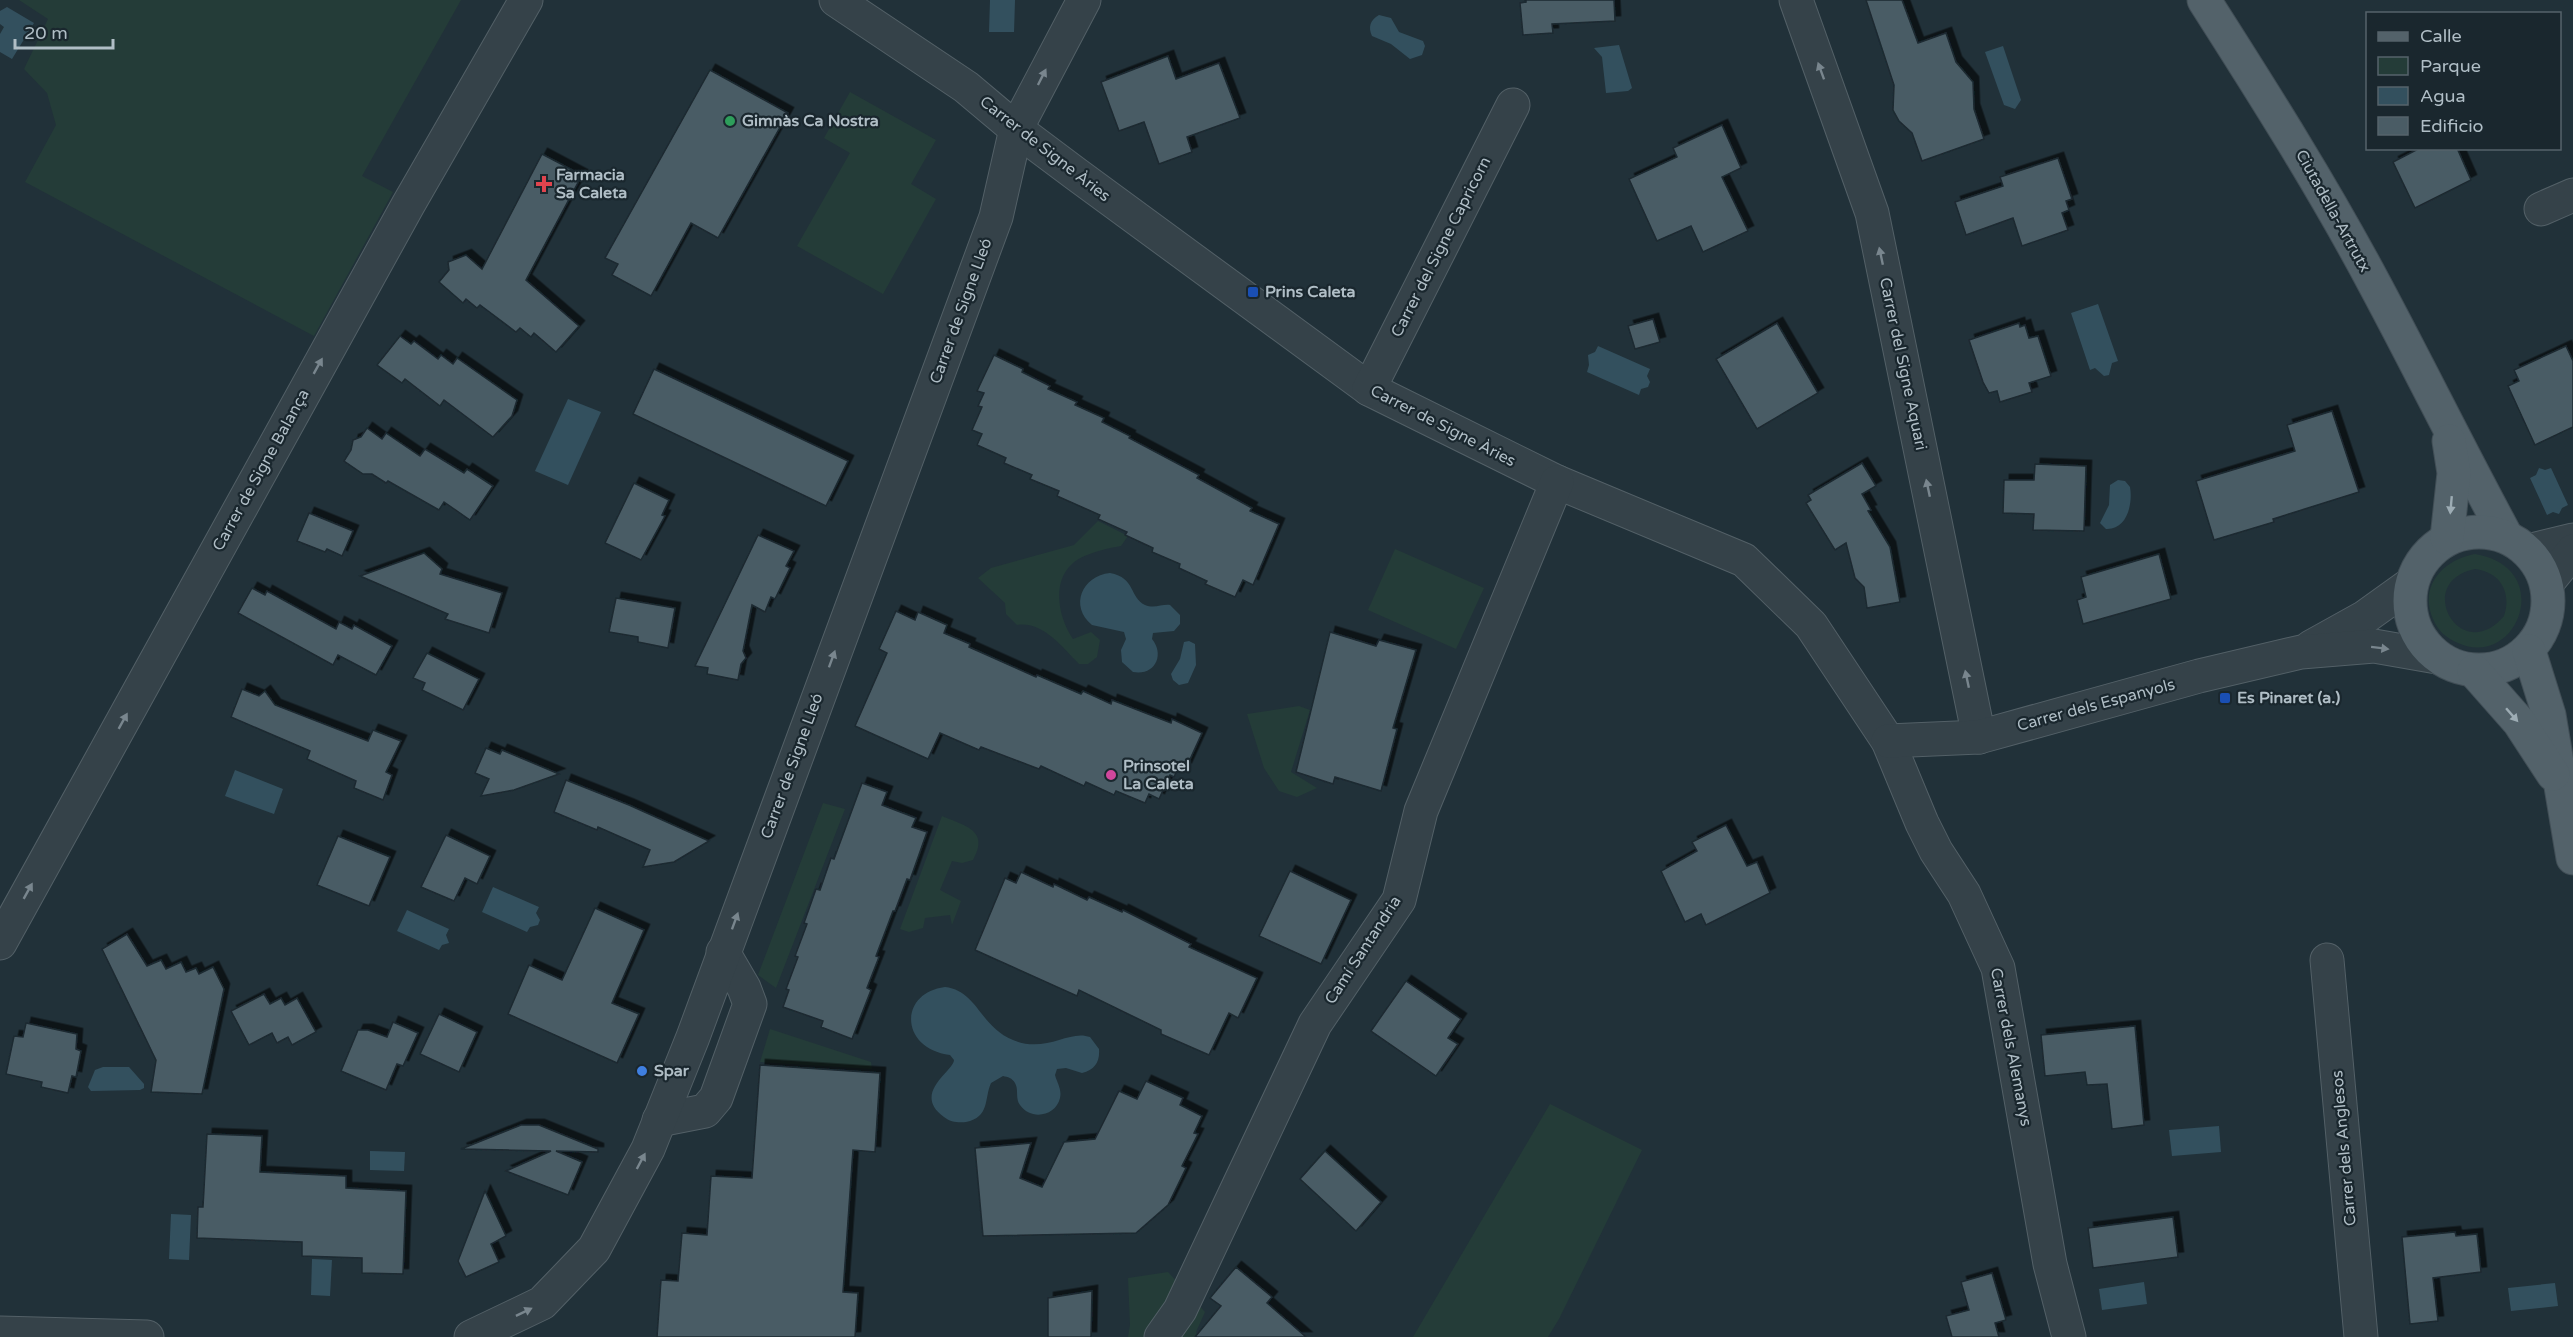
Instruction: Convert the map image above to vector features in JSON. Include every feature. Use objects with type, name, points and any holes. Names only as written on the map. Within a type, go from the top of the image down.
[{"type":"main road","name":"Ciutadella-Artrutx","points":[[2204,0],[2300,153],[2375,285],[2448,430],[2517,543]]},
{"type":"main road","points":[[2447,538],[2454,473],[2448,430]]},
{"type":"main road","points":[[2482,531],[2517,543],[2538,561],[2547,583],[2549,608],[2544,628],[2529,651],[2513,662],[2474,671],[2457,668],[2437,657],[2419,637],[2409,608],[2411,585],[2425,557],[2447,538],[2482,531]]},
{"type":"main road","points":[[2529,651],[2549,715],[2558,782],[2573,858]]},
{"type":"main road","points":[[2474,671],[2519,722],[2558,782]]},
{"type":"street","name":"Carrer de Signe Balança","points":[[0,943],[408,205],[526,0]]},
{"type":"street","name":"Carrer de Signe Àries","points":[[836,0],[966,87],[1016,129],[1369,390],[1557,482],[1744,560],[1811,625],[1888,741]]},
{"type":"street","name":"Carrer de Signe Lleó","points":[[471,1337],[542,1303],[594,1249],[648,1149],[996,217],[1016,129],[1084,0]]},
{"type":"street","name":"Carrer del Signe Aquari","points":[[1796,0],[1872,213],[1979,736]]},
{"type":"street","name":"Carrer del Signe Capricorn","points":[[1369,390],[1513,105]]},
{"type":"street","points":[[2541,209],[2573,195]]},
{"type":"street","name":"Camí Santandria","points":[[1161,1337],[1180,1310],[1315,1024],[1399,900],[1421,811],[1557,482]]},
{"type":"street","points":[[2517,543],[2573,540]]},
{"type":"street","points":[[2547,583],[2573,551]]},
{"type":"street","name":"Carrer dels Espanyols","points":[[2301,652],[2365,617],[2411,585]]},
{"type":"street","name":"Carrer dels Espanyols","points":[[1888,741],[1979,736],[2199,676],[2301,652],[2373,646],[2437,657]]},
{"type":"street","name":"Carrer dels Alemanys","points":[[1888,741],[1927,832],[1964,894],[1998,968],[2050,1264],[2069,1337]]},
{"type":"street","points":[[659,1120],[705,1111],[716,1098],[750,1004],[744,988],[723,952]]},
{"type":"street","name":"Carrer dels Anglesos","points":[[2326,960],[2361,1337]]},
{"type":"street","points":[[0,1333],[147,1337]]},
{"type":"green space","points":[[19,0],[461,0],[362,176],[393,192],[314,336],[25,182],[56,125],[47,93],[24,69],[48,19]]},
{"type":"green space","points":[[850,92],[936,140],[911,184],[936,199],[883,294],[797,246],[850,153],[824,138]]},
{"type":"green space","points":[[1098,521],[1128,536],[1121,546],[1095,552],[1076,560],[1065,572],[1061,581],[1059,601],[1061,611],[1073,639],[1091,632],[1100,640],[1097,657],[1088,664],[1079,664],[1044,631],[1026,625],[1017,625],[1006,614],[1005,603],[978,578],[991,568],[1074,545]]},
{"type":"green space","points":[[1395,549],[1484,588],[1456,649],[1368,610]]},
{"type":"green space","points":[[2475,554],[2500,563],[2515,578],[2521,595],[2519,614],[2511,630],[2497,642],[2479,648],[2458,643],[2446,636],[2435,623],[2429,607],[2429,595],[2437,576],[2454,561]],"holes":[[[2475,569],[2491,574],[2502,585],[2505,591],[2506,607],[2504,616],[2488,629],[2472,632],[2459,627],[2450,617],[2445,603],[2447,589],[2456,577]]]},
{"type":"green space","points":[[1299,706],[1310,710],[1291,772],[1317,788],[1297,797],[1279,791],[1264,768],[1247,714]]},
{"type":"green space","points":[[823,803],[845,809],[776,988],[758,975]]},
{"type":"green space","points":[[942,816],[972,830],[979,842],[977,850],[973,860],[962,863],[952,861],[940,890],[961,901],[952,925],[950,915],[925,918],[923,928],[909,932],[900,929]]},
{"type":"green space","points":[[770,1029],[871,1062],[872,1069],[760,1062]]},
{"type":"green space","points":[[1550,1104],[1642,1150],[1559,1319],[1548,1337],[1413,1337]]},
{"type":"green space","points":[[1168,1272],[1205,1312],[1196,1332],[1200,1337],[1128,1337],[1130,1325],[1128,1278]]},
{"type":"water","points":[[990,0],[1015,0],[1014,32],[989,32]]},
{"type":"water","points":[[7,7],[34,23],[12,59],[0,52],[0,34],[4,27],[0,24],[0,11]]},
{"type":"water","points":[[1379,15],[1391,18],[1399,32],[1423,41],[1425,46],[1422,55],[1410,59],[1391,44],[1372,36],[1371,24]]},
{"type":"water","points":[[1619,45],[1632,88],[1628,91],[1606,93],[1602,57],[1594,48]]},
{"type":"water","points":[[2003,46],[2021,100],[2015,109],[2004,105],[1985,52]]},
{"type":"water","points":[[2098,304],[2118,361],[2112,363],[2109,375],[2104,376],[2095,368],[2090,370],[2071,313]]},
{"type":"water","points":[[1598,346],[1650,369],[1647,376],[1650,382],[1648,387],[1641,389],[1639,395],[1587,372],[1588,355],[1595,352]]},
{"type":"water","points":[[568,399],[601,412],[568,485],[535,471]]},
{"type":"water","points":[[2539,468],[2545,470],[2551,468],[2568,505],[2562,508],[2559,514],[2553,512],[2547,515],[2530,478],[2536,475]]},
{"type":"water","points":[[2118,480],[2125,481],[2130,487],[2129,508],[2124,521],[2113,528],[2106,529],[2100,523],[2109,505],[2110,485]]},
{"type":"water","points":[[1110,573],[1124,579],[1140,602],[1145,605],[1152,607],[1170,605],[1180,615],[1180,624],[1174,631],[1153,633],[1152,639],[1158,651],[1158,658],[1152,668],[1147,671],[1133,672],[1122,662],[1121,650],[1126,639],[1124,632],[1092,625],[1081,609],[1080,601],[1086,586],[1100,575]]},
{"type":"water","points":[[1189,641],[1195,644],[1196,665],[1188,683],[1179,685],[1173,680],[1171,674],[1180,659],[1184,642]]},
{"type":"water","points":[[235,770],[283,789],[274,814],[225,796]]},
{"type":"water","points":[[493,887],[539,907],[536,913],[540,920],[538,925],[530,927],[527,932],[482,912]]},
{"type":"water","points":[[407,910],[449,929],[446,935],[449,943],[442,945],[439,950],[397,931]]},
{"type":"water","points":[[945,987],[965,995],[993,1026],[1013,1040],[1025,1044],[1036,1044],[1082,1035],[1090,1037],[1099,1049],[1099,1058],[1093,1068],[1082,1073],[1066,1068],[1057,1069],[1055,1075],[1060,1089],[1060,1098],[1054,1109],[1048,1112],[1036,1115],[1025,1110],[1017,1097],[1015,1083],[1003,1076],[991,1083],[985,1107],[979,1116],[966,1122],[949,1120],[935,1108],[932,1100],[933,1091],[954,1060],[950,1055],[934,1051],[922,1043],[914,1032],[911,1021],[913,1010],[919,999],[930,991]]},
{"type":"water","points":[[103,1067],[129,1067],[144,1084],[144,1088],[91,1091],[88,1087],[95,1070]]},
{"type":"water","points":[[2219,1126],[2221,1152],[2172,1156],[2169,1130]]},
{"type":"water","points":[[370,1151],[405,1152],[404,1171],[370,1170]]},
{"type":"water","points":[[171,1214],[191,1215],[189,1260],[169,1259]]},
{"type":"water","points":[[312,1259],[332,1260],[330,1296],[311,1295]]},
{"type":"water","points":[[2144,1282],[2147,1304],[2102,1310],[2099,1289]]},
{"type":"water","points":[[2555,1283],[2558,1306],[2511,1311],[2508,1288]]},
{"type":"building","points":[[1526,0],[1614,0],[1615,21],[1552,24],[1553,33],[1523,35],[1520,3]]},
{"type":"building","points":[[1866,0],[1902,0],[1918,43],[1946,33],[1956,62],[1973,82],[1974,109],[1984,139],[1922,161],[1912,133],[1899,121],[1893,110],[1894,85]]},
{"type":"building","points":[[1168,56],[1176,79],[1219,63],[1240,118],[1187,137],[1192,152],[1159,164],[1144,122],[1119,131],[1101,82]]},
{"type":"building","points":[[710,70],[788,113],[718,238],[691,223],[651,296],[612,275],[618,264],[605,258]]},
{"type":"building","points":[[1722,125],[1741,168],[1722,177],[1748,231],[1703,252],[1691,226],[1657,241],[1629,179],[1677,157],[1673,148]]},
{"type":"building","points":[[2416,150],[2458,150],[2471,180],[2415,208],[2393,162]]},
{"type":"building","points":[[542,154],[582,175],[526,280],[579,326],[556,352],[534,333],[531,337],[520,328],[516,332],[480,305],[477,308],[466,299],[463,303],[439,282],[449,270],[448,262],[466,255],[482,269]]},
{"type":"building","points":[[2058,158],[2072,199],[2066,201],[2069,210],[2062,213],[2068,230],[2022,246],[2013,218],[1966,235],[1955,202],[2003,186],[2000,177]]},
{"type":"building","points":[[1653,319],[1660,342],[1635,349],[1628,326]]},
{"type":"building","points":[[1777,323],[1818,393],[1757,429],[1716,359]]},
{"type":"building","points":[[2019,323],[2020,327],[2025,325],[2029,338],[2038,336],[2051,376],[2029,383],[2032,392],[2000,402],[1997,391],[1989,393],[1983,382],[1969,340]]},
{"type":"building","points":[[400,336],[411,344],[414,341],[438,359],[441,355],[453,364],[457,358],[517,400],[512,416],[493,437],[444,400],[440,406],[405,379],[402,383],[377,365]]},
{"type":"building","points":[[2566,346],[2573,361],[2573,427],[2535,445],[2508,386],[2519,381],[2514,370]]},
{"type":"building","points":[[994,355],[1050,386],[1048,389],[1077,402],[1075,405],[1104,418],[1102,422],[1130,436],[1129,438],[1199,475],[1197,478],[1252,508],[1250,511],[1279,524],[1253,585],[1243,580],[1235,597],[1205,584],[1207,581],[1179,568],[1180,564],[1152,552],[1153,548],[1125,535],[1127,532],[1098,519],[1100,515],[1057,496],[1059,491],[1030,479],[1032,475],[1004,463],[1006,458],[977,445],[982,434],[972,430],[982,407],[978,406],[984,393],[977,391]]},
{"type":"building","points":[[654,369],[848,461],[826,506],[633,414]]},
{"type":"building","points":[[2332,411],[2359,492],[2214,540],[2196,481],[2295,451],[2287,425]]},
{"type":"building","points":[[367,428],[382,439],[386,433],[420,456],[425,449],[464,473],[467,469],[493,486],[470,520],[444,502],[439,510],[388,481],[386,483],[372,474],[363,474],[344,461],[351,450],[353,440],[361,437]]},
{"type":"building","points":[[1862,463],[1876,486],[1862,494],[1871,510],[1868,511],[1890,547],[1900,602],[1867,608],[1864,587],[1855,578],[1846,543],[1835,550],[1806,503],[1811,500],[1808,495]]},
{"type":"building","points":[[2035,464],[2086,466],[2084,531],[2033,530],[2034,514],[2003,513],[2004,480],[2034,480]]},
{"type":"building","points":[[634,483],[669,500],[662,515],[665,516],[641,560],[605,543]]},
{"type":"building","points":[[309,513],[353,531],[342,556],[327,549],[325,552],[297,541]]},
{"type":"building","points":[[758,535],[794,551],[786,566],[790,568],[775,599],[771,597],[765,612],[752,605],[743,651],[746,658],[741,664],[738,680],[707,674],[708,668],[695,666]]},
{"type":"building","points":[[424,553],[442,569],[440,574],[502,593],[489,633],[445,619],[448,614],[360,576]]},
{"type":"building","points":[[2159,554],[2171,599],[2083,624],[2077,600],[2086,597],[2081,577]]},
{"type":"building","points":[[252,588],[265,595],[267,591],[336,629],[339,622],[352,629],[354,625],[392,646],[376,675],[338,655],[333,665],[238,613]]},
{"type":"building","points":[[616,598],[675,608],[668,648],[638,642],[638,637],[609,632]]},
{"type":"building","points":[[896,611],[915,620],[918,612],[947,625],[944,633],[970,644],[969,647],[1036,677],[1037,675],[1081,694],[1083,691],[1111,704],[1112,700],[1171,723],[1172,719],[1202,733],[1186,768],[1179,766],[1174,777],[1170,775],[1159,799],[1149,794],[1145,803],[1116,791],[1114,795],[1086,782],[1084,786],[1041,766],[1039,769],[981,747],[979,750],[940,733],[928,759],[855,726],[887,653],[879,649]]},
{"type":"building","points":[[1330,632],[1376,646],[1379,640],[1416,650],[1393,728],[1397,729],[1381,791],[1335,777],[1333,784],[1296,772]]},
{"type":"building","points":[[427,653],[479,679],[463,710],[422,690],[425,683],[413,678]]},
{"type":"building","points":[[242,689],[259,696],[265,691],[275,705],[368,741],[373,730],[401,741],[386,772],[392,775],[383,800],[354,788],[356,781],[307,759],[310,751],[231,717]]},
{"type":"building","points":[[486,748],[500,754],[502,750],[559,774],[514,790],[481,796],[489,779],[475,773]]},
{"type":"building","points":[[566,780],[709,841],[674,862],[643,867],[650,850],[598,827],[597,830],[554,812]]},
{"type":"building","points":[[862,783],[887,792],[882,805],[916,818],[912,827],[927,832],[910,880],[907,879],[876,956],[879,957],[867,988],[871,990],[852,1039],[821,1027],[823,1021],[783,1007],[789,990],[786,989],[798,957],[795,956],[807,924],[804,923],[816,889],[820,890],[831,858],[834,859]]},
{"type":"building","points":[[1726,825],[1747,866],[1757,862],[1770,893],[1706,925],[1701,914],[1685,922],[1661,871],[1697,851],[1692,842]]},
{"type":"building","points":[[446,835],[490,856],[477,884],[465,878],[454,901],[421,887]]},
{"type":"building","points":[[338,836],[390,857],[369,906],[317,885]]},
{"type":"building","points":[[1290,871],[1351,900],[1321,964],[1259,936]]},
{"type":"building","points":[[1021,872],[1053,887],[1054,884],[1087,900],[1089,897],[1122,912],[1123,910],[1191,944],[1189,947],[1257,978],[1238,1018],[1229,1013],[1209,1055],[1161,1034],[1161,1030],[1079,990],[1077,996],[975,950],[1005,878],[1016,883]]},
{"type":"building","points":[[595,908],[644,930],[612,1003],[639,1014],[617,1063],[508,1014],[529,965],[562,980]]},
{"type":"building","points":[[127,934],[147,966],[161,960],[166,969],[181,962],[186,972],[196,968],[199,974],[213,967],[224,989],[202,1094],[151,1092],[156,1060],[102,949]]},
{"type":"building","points":[[1406,981],[1461,1019],[1448,1038],[1458,1044],[1436,1076],[1371,1031]]},
{"type":"building","points":[[264,994],[270,1004],[281,998],[285,1005],[297,998],[316,1032],[292,1045],[288,1037],[277,1043],[272,1033],[249,1045],[231,1011]]},
{"type":"building","points":[[439,1014],[477,1032],[459,1072],[420,1054]]},
{"type":"building","points":[[393,1022],[418,1033],[403,1066],[397,1064],[386,1090],[341,1071],[358,1030],[368,1030],[387,1037]]},
{"type":"building","points":[[26,1023],[77,1034],[76,1049],[81,1051],[76,1077],[72,1076],[68,1093],[41,1087],[42,1082],[6,1074],[14,1036],[23,1037]]},
{"type":"building","points":[[2135,1026],[2144,1125],[2112,1129],[2107,1084],[2087,1085],[2085,1072],[2045,1076],[2041,1035]]},
{"type":"building","points":[[760,1065],[880,1073],[875,1152],[853,1150],[843,1292],[858,1293],[855,1337],[657,1337],[661,1280],[678,1281],[682,1233],[707,1235],[711,1176],[752,1178]]},
{"type":"building","points":[[1146,1081],[1183,1098],[1180,1105],[1202,1116],[1194,1133],[1198,1134],[1182,1166],[1186,1168],[1168,1205],[1136,1233],[983,1236],[975,1148],[1031,1143],[1020,1178],[1042,1187],[1064,1142],[1095,1139],[1119,1091],[1137,1099]]},
{"type":"building","points":[[521,1125],[539,1125],[598,1149],[598,1152],[556,1151],[582,1162],[568,1195],[506,1171],[551,1151],[461,1149]]},
{"type":"building","points":[[207,1134],[262,1136],[260,1172],[346,1176],[346,1188],[406,1191],[403,1274],[362,1273],[362,1258],[302,1256],[302,1242],[197,1238],[198,1207],[203,1207]]},
{"type":"building","points":[[1325,1151],[1381,1202],[1356,1231],[1300,1179]]},
{"type":"building","points":[[485,1191],[506,1236],[491,1244],[499,1262],[466,1277],[458,1261]]},
{"type":"building","points":[[2173,1217],[2178,1257],[2093,1268],[2088,1228]]},
{"type":"building","points":[[2455,1232],[2456,1236],[2477,1234],[2481,1272],[2433,1278],[2438,1321],[2410,1324],[2402,1237]]},
{"type":"building","points":[[1236,1267],[1272,1297],[1267,1303],[1306,1337],[1195,1337],[1221,1306],[1210,1298]]},
{"type":"building","points":[[1992,1273],[2006,1320],[1995,1323],[1999,1337],[1952,1337],[1946,1316],[1969,1310],[1961,1282]]},
{"type":"building","points":[[1092,1291],[1091,1337],[1048,1337],[1048,1298]]},
{"type":"place","name":"Gimnàs Ca Nostra","points":[[730,121]]},
{"type":"place","name":"Farmacia Sa Caleta","points":[[544,184]]},
{"type":"place","name":"Prins Caleta","points":[[1253,292]]},
{"type":"place","name":"Es Pinaret (a.)","points":[[2225,698]]},
{"type":"place","name":"Prinsotel La Caleta","points":[[1111,775]]},
{"type":"place","name":"Spar","points":[[642,1071]]}]
